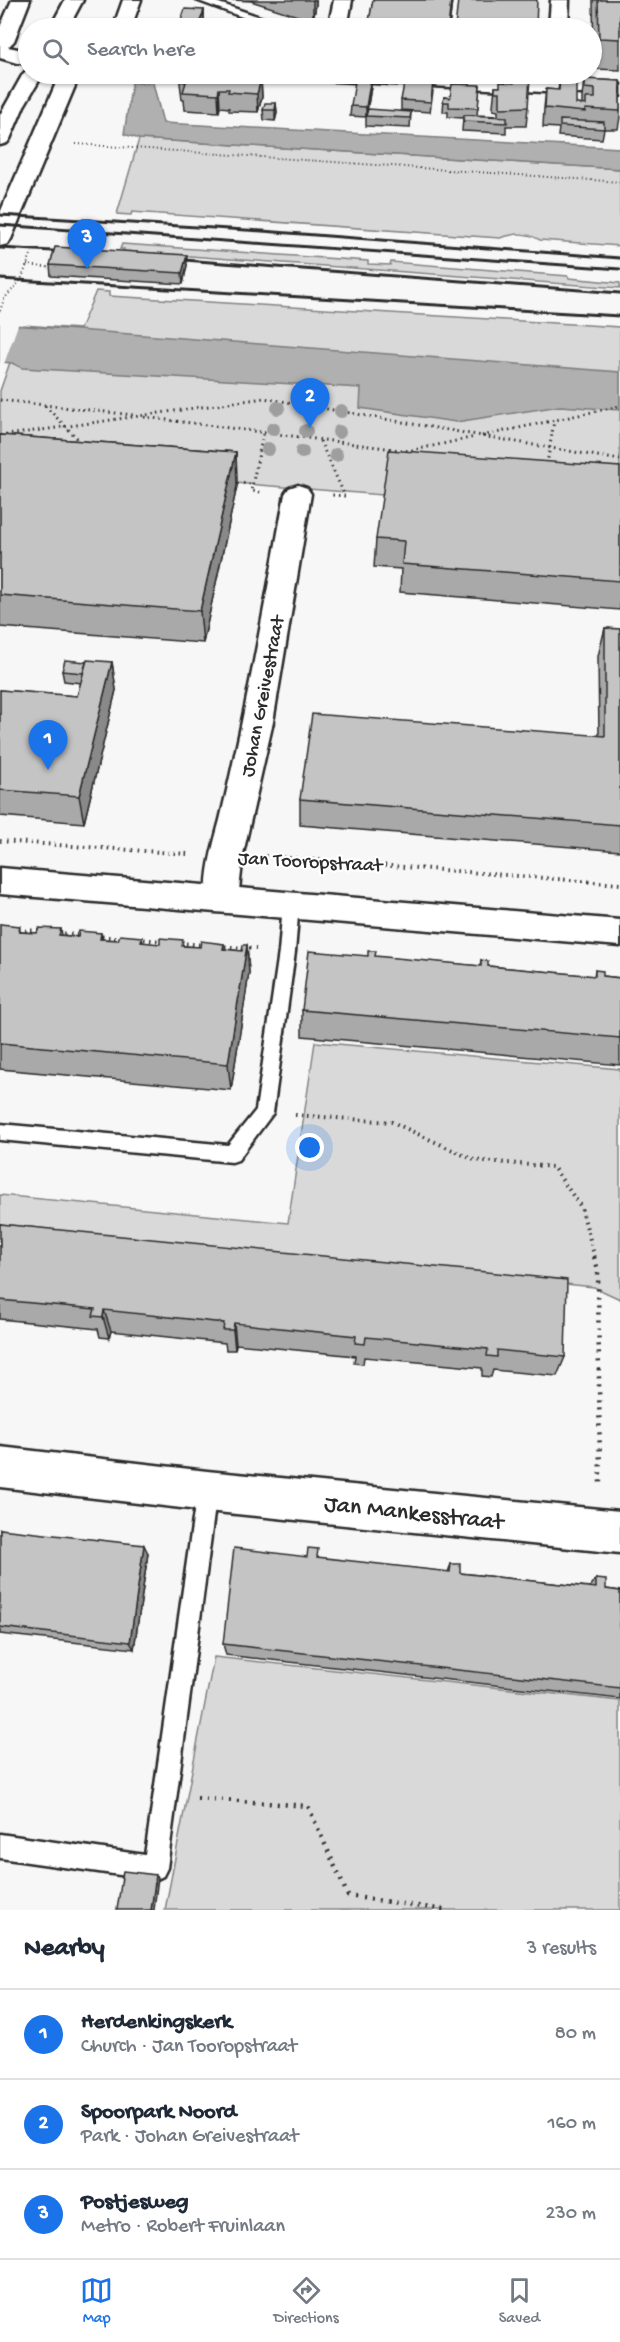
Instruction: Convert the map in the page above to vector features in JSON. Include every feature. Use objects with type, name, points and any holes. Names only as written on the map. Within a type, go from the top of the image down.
[{"type":"street","points":[[0,44],[4,41],[21,0]]},
{"type":"street","points":[[126,18],[132,0]]},
{"type":"street","points":[[340,18],[343,0]]},
{"type":"street","points":[[559,18],[560,0]]},
{"type":"street","points":[[69,18],[85,3]]},
{"type":"street","points":[[0,51],[18,57]]},
{"type":"street","points":[[0,139],[14,106],[27,84]]},
{"type":"street","points":[[0,239],[66,84]]},
{"type":"street","points":[[581,84],[620,90]]},
{"type":"street","name":"Johan Greivestraat","points":[[222,898],[227,855],[258,722],[298,494]]},
{"type":"street","points":[[0,881],[620,933]]},
{"type":"street","name":"Jan Mankesstraat","points":[[0,1467],[207,1491],[610,1531]]},
{"type":"lane","points":[[201,0],[254,18]]},
{"type":"lane","points":[[0,1132],[232,1154],[264,1113],[287,952],[291,904]]},
{"type":"lane","points":[[0,1846],[155,1868],[207,1491]]},
{"type":"path","points":[[70,144],[201,155],[472,170],[620,182]]},
{"type":"path","points":[[27,265],[55,268]]},
{"type":"path","points":[[0,436],[264,398],[477,437],[620,460]]},
{"type":"path","points":[[0,400],[409,451],[620,406]]},
{"type":"path","points":[[45,405],[89,450]]},
{"type":"path","points":[[546,470],[554,421]]},
{"type":"path","points":[[229,482],[253,484]]},
{"type":"path","name":"Jan Tooropstraat","points":[[0,841],[169,853],[360,862],[620,884]]},
{"type":"path","points":[[11,929],[45,932]]},
{"type":"path","points":[[57,933],[125,938]]},
{"type":"path","points":[[136,939],[287,952]]},
{"type":"path","points":[[264,1113],[392,1122],[474,1160],[553,1167],[580,1207],[598,1270],[610,1531]]},
{"type":"path","points":[[191,1798],[308,1806],[348,1896],[444,1910]]},
{"type":"shaded area","points":[[132,84],[153,84],[163,123],[620,148],[620,169],[139,139],[124,134]]},
{"type":"shaded area","points":[[139,139],[620,169],[620,246],[540,240],[520,234],[500,238],[132,212],[131,215],[117,214]]},
{"type":"shaded area","points":[[122,244],[368,261],[368,264],[390,265],[391,262],[568,276],[569,278],[620,283],[620,288],[123,251],[124,249],[120,249]]},
{"type":"shaded area","points":[[96,291],[109,292],[109,296],[620,327],[620,511],[383,495],[0,464],[0,391],[23,325],[80,329]]},
{"type":"shaded area","points":[[0,324],[620,372],[620,410],[560,406],[456,422],[360,408],[361,388],[22,368],[12,363],[0,362]]},
{"type":"shaded area","points":[[315,1042],[620,1069],[620,1299],[594,1287],[0,1224],[0,1195],[288,1223]]},
{"type":"shaded area","points":[[214,1657],[620,1701],[620,1910],[165,1910]]},
{"type":"pier","points":[[0,321],[19,322],[4,364],[0,364]]},
{"type":"building","points":[[373,0],[451,0],[449,18],[370,18]]},
{"type":"building","points":[[458,0],[537,0],[536,18],[456,18]]},
{"type":"building","points":[[598,0],[620,0],[620,39],[602,38],[602,18],[598,18]]},
{"type":"building","points":[[185,9],[204,10],[201,18],[182,18]]},
{"type":"building","points":[[602,80],[620,81],[620,111],[585,109],[585,112],[545,108],[546,89],[559,90],[560,84],[576,84],[576,104],[586,105],[586,98],[595,98],[595,89],[584,88],[584,84],[602,84]]},
{"type":"building","points":[[185,84],[260,84],[257,94],[228,92],[229,89],[219,89],[218,94],[183,92]]},
{"type":"building","points":[[355,84],[370,84],[366,107],[351,106]]},
{"type":"building","points":[[404,84],[433,84],[431,102],[401,100]]},
{"type":"building","points":[[452,84],[480,85],[478,108],[449,107],[449,102],[443,102],[444,97],[450,98]]},
{"type":"building","points":[[500,84],[530,84],[528,107],[500,108],[500,92],[495,92],[495,87],[500,87]]},
{"type":"building","points":[[265,103],[276,103],[275,110],[263,110]]},
{"type":"building","points":[[368,109],[411,112],[410,118],[366,116]]},
{"type":"building","points":[[464,115],[507,117],[507,123],[463,121]]},
{"type":"building","points":[[560,120],[604,122],[604,129],[560,126]]},
{"type":"building","points":[[55,247],[187,255],[182,273],[50,265]]},
{"type":"building","points":[[0,435],[236,452],[200,611],[0,595]]},
{"type":"building","points":[[389,450],[620,467],[620,581],[402,564],[404,541],[376,539]]},
{"type":"building","points":[[605,628],[620,629],[620,825],[300,799],[312,714],[605,736]]},
{"type":"building","points":[[65,660],[86,662],[83,673],[62,671]]},
{"type":"building","points":[[87,660],[112,662],[79,796],[0,790],[0,690],[77,696]]},
{"type":"building","points":[[0,924],[20,926],[19,932],[37,933],[39,928],[61,929],[59,935],[78,937],[79,931],[101,933],[100,939],[118,940],[120,935],[142,937],[141,942],[160,944],[160,938],[183,940],[182,946],[200,947],[201,941],[224,944],[223,949],[242,951],[243,945],[247,945],[228,1064],[0,1043]]},
{"type":"building","points":[[309,951],[368,956],[368,951],[376,951],[375,956],[481,966],[481,960],[488,961],[488,966],[595,976],[595,970],[603,971],[603,976],[620,978],[620,1038],[302,1010]]},
{"type":"building","points":[[0,1224],[567,1280],[565,1357],[497,1350],[497,1357],[487,1356],[488,1349],[366,1337],[365,1344],[355,1343],[356,1336],[234,1323],[233,1330],[223,1330],[224,1323],[104,1310],[103,1317],[93,1316],[95,1309],[0,1300]]},
{"type":"building","points":[[0,1529],[144,1545],[130,1642],[0,1627]]},
{"type":"building","points":[[234,1548],[307,1557],[308,1548],[318,1549],[317,1557],[450,1572],[451,1564],[460,1564],[460,1573],[596,1588],[596,1579],[606,1580],[606,1589],[620,1591],[620,1688],[223,1644]]},
{"type":"building","points":[[123,1871],[156,1875],[151,1910],[117,1910]]},
{"type":"railway","points":[[0,215],[262,231],[620,258]]},
{"type":"railway","points":[[0,225],[620,269]]},
{"type":"railway","points":[[0,248],[70,252]]},
{"type":"railway","points":[[171,259],[620,293]]},
{"type":"railway","points":[[0,279],[620,316]]},
{"type":"place","name":"Postjesweg","points":[[87,269]]},
{"type":"place","name":"Spoorpark Noord","points":[[310,428]]},
{"type":"place","name":"Herdenkingskerk","points":[[48,770]]}]
